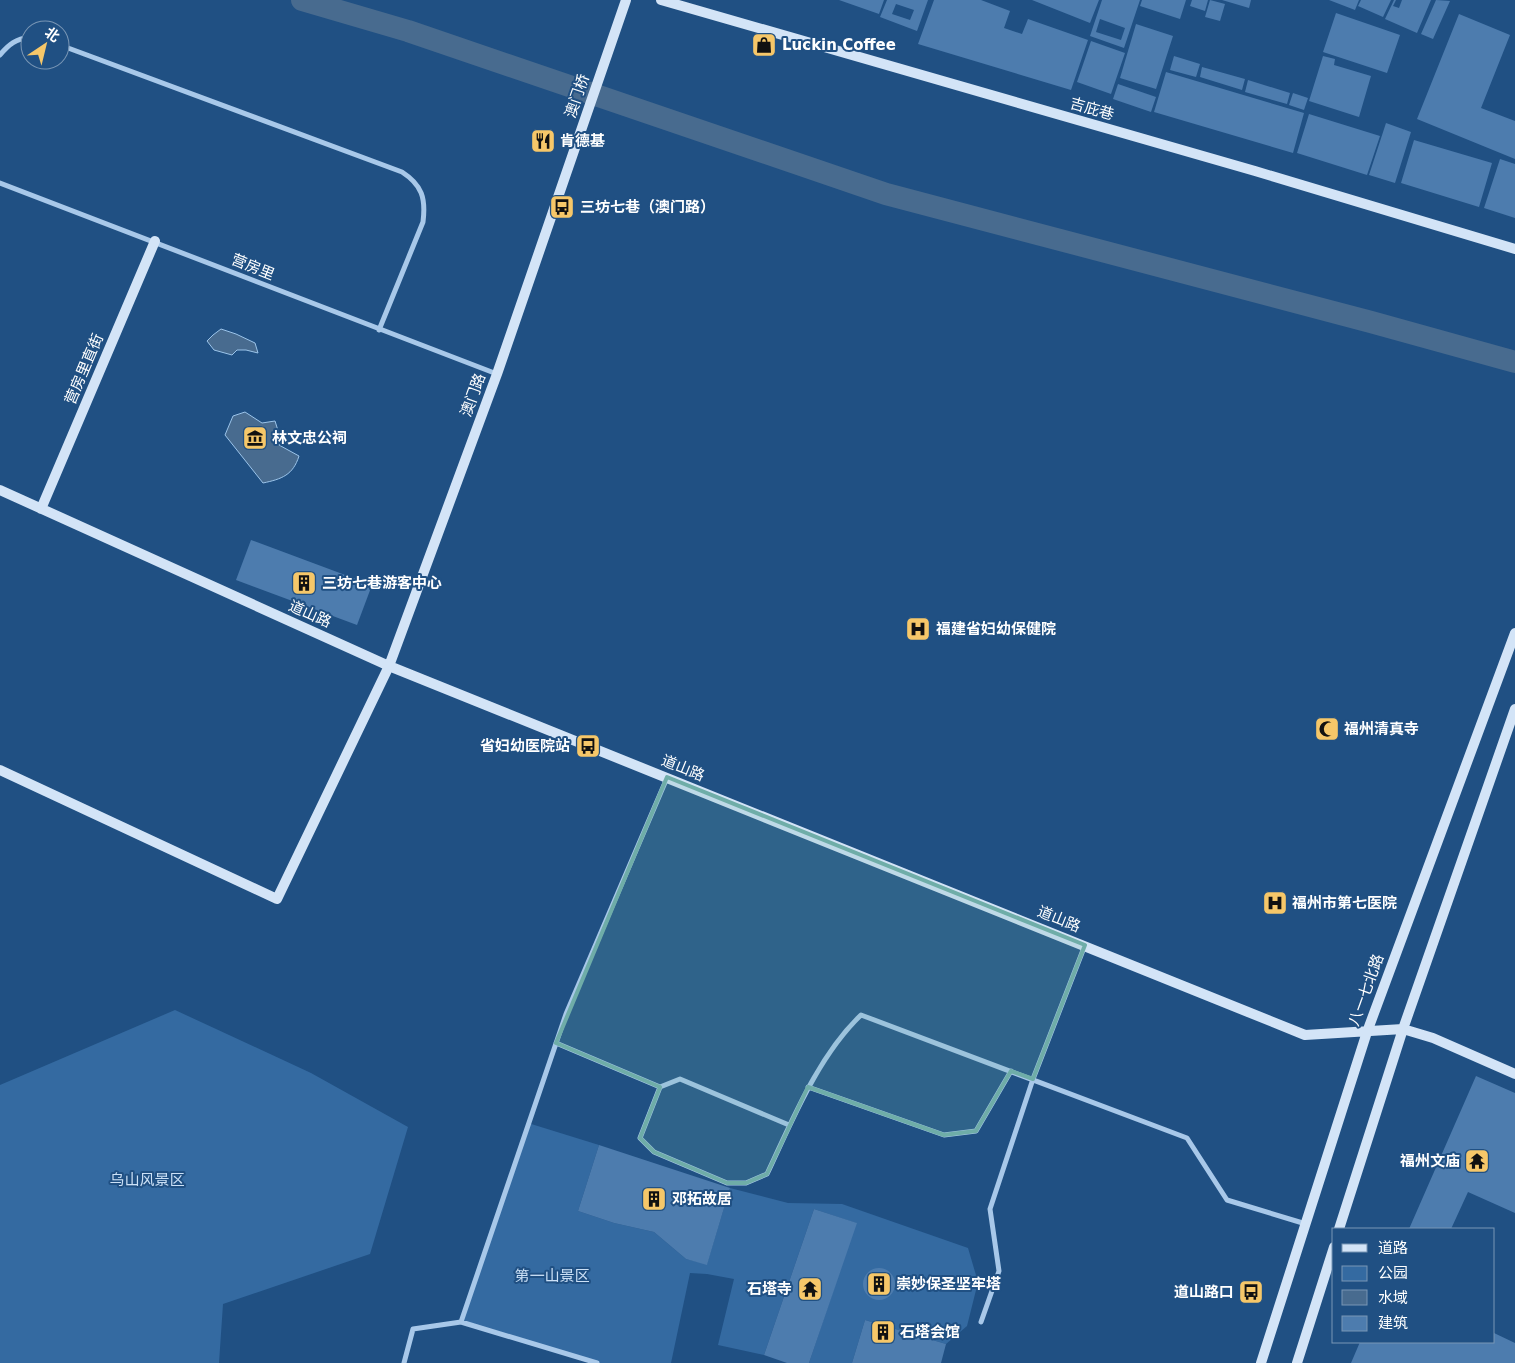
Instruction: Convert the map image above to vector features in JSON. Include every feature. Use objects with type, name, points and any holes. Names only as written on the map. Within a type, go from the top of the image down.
[{"type":"street","name":"澳门桥","points":[[580,133],[626,0]]},
{"type":"street","name":"吉庇巷","points":[[661,0],[1256,171],[1515,249]]},
{"type":"street","points":[[0,55],[7,46],[20,39]]},
{"type":"street","points":[[70,49],[402,172],[412,178],[420,188],[423,197],[423,222],[379,330]]},
{"type":"street","name":"澳门路","points":[[0,770],[276,899],[389,666],[497,374],[580,133]]},
{"type":"street","name":"营房里","points":[[0,183],[497,374]]},
{"type":"street","name":"营房里直街","points":[[41,509],[155,241]]},
{"type":"street","name":"道山路","points":[[0,490],[389,666],[1305,1035],[1403,1030],[1433,1038],[1515,1074]]},
{"type":"street","name":"八一七北路","points":[[1261,1363],[1367,1032],[1515,633]]},
{"type":"street","points":[[1340,1228],[1403,1030],[1515,709]]},
{"type":"street","points":[[461,1322],[566,1014],[667,777]]},
{"type":"street","points":[[981,1322],[1000,1271],[990,1209],[1033,1079],[1085,945]]},
{"type":"street","points":[[660,1087],[640,1138],[654,1152],[727,1183],[746,1183],[767,1174],[808,1087],[848,1028],[861,1015],[1187,1138],[1227,1200],[1306,1224]]},
{"type":"street","points":[[556,1044],[660,1087],[680,1079],[789,1125]]},
{"type":"street","points":[[808,1087],[944,1136],[976,1131],[1011,1071]]},
{"type":"street","points":[[1297,1363],[1332,1253]]},
{"type":"street","points":[[404,1363],[413,1329],[461,1322],[597,1363]]},
{"type":"highlighted area","points":[[667,777],[1085,945],[1033,1079],[1011,1071],[976,1131],[944,1135],[808,1087],[767,1174],[746,1183],[727,1183],[654,1152],[640,1138],[660,1087],[556,1043]]},
{"type":"green space","name":"乌山风景区","points":[[175,1010],[311,1073],[408,1127],[370,1254],[223,1304],[219,1363],[0,1363],[0,1085]]},
{"type":"green space","name":"第一山景区","points":[[528,1123],[599,1145],[578,1211],[614,1223],[654,1232],[686,1259],[707,1264],[730,1188],[788,1203],[842,1204],[968,1248],[978,1282],[967,1326],[946,1344],[865,1320],[852,1363],[809,1363],[856,1223],[814,1209],[764,1355],[718,1345],[734,1279],[707,1274],[690,1273],[671,1363],[597,1363],[461,1322]]},
{"type":"water","points":[[221,329],[255,343],[258,353],[237,350],[232,355],[214,350],[207,341]]},
{"type":"water","points":[[245,412],[262,423],[275,421],[280,437],[279,445],[299,456],[294,468],[286,475],[263,483],[225,435],[233,416]]},
{"type":"building","points":[[839,0],[884,0],[879,14]]},
{"type":"building","points":[[887,0],[928,0],[917,31],[880,17]],"holes":[[[896,4],[914,10],[910,20],[892,14]]]},
{"type":"building","points":[[934,0],[981,0],[1010,11],[1004,28],[1022,34],[1028,19],[1088,40],[1071,90],[918,44]]},
{"type":"building","points":[[1032,0],[1099,0],[1090,23]]},
{"type":"building","points":[[1102,0],[1140,0],[1124,48],[1090,36]],"holes":[[[1100,19],[1125,28],[1121,40],[1096,32]]]},
{"type":"building","points":[[1142,0],[1186,0],[1180,19],[1140,6]]},
{"type":"building","points":[[1192,0],[1208,0],[1205,11],[1190,6]]},
{"type":"building","points":[[1210,0],[1225,4],[1220,21],[1205,17]]},
{"type":"building","points":[[1222,0],[1251,0],[1249,8]]},
{"type":"building","points":[[1329,0],[1359,0],[1355,10]]},
{"type":"building","points":[[1361,0],[1391,0],[1383,17],[1358,6]]},
{"type":"building","points":[[1394,0],[1396,0],[1393,6],[1399,8],[1402,0],[1431,0],[1417,33],[1385,19]]},
{"type":"building","points":[[1436,0],[1450,1],[1433,39],[1421,34]]},
{"type":"building","points":[[1336,13],[1400,35],[1387,73],[1323,52]]},
{"type":"building","points":[[1459,14],[1510,35],[1481,108],[1515,121],[1515,159],[1417,119]]},
{"type":"building","points":[[1136,24],[1173,36],[1156,89],[1120,78]]},
{"type":"building","points":[[1091,41],[1125,53],[1111,94],[1077,82]]},
{"type":"building","points":[[1174,56],[1200,64],[1196,77],[1170,70]]},
{"type":"building","points":[[1323,56],[1335,59],[1334,65],[1371,76],[1359,117],[1309,101]]},
{"type":"building","points":[[1202,67],[1245,79],[1242,90],[1200,77]]},
{"type":"building","points":[[1166,72],[1304,113],[1293,153],[1154,112]]},
{"type":"building","points":[[1248,80],[1290,93],[1287,104],[1245,92]]},
{"type":"building","points":[[1118,84],[1156,97],[1151,112],[1113,99]]},
{"type":"building","points":[[1293,93],[1308,98],[1304,110],[1289,105]]},
{"type":"building","points":[[1309,114],[1380,136],[1367,175],[1297,153]]},
{"type":"building","points":[[1386,123],[1411,132],[1395,183],[1369,175]]},
{"type":"building","points":[[1414,140],[1492,163],[1479,207],[1401,183]]},
{"type":"building","points":[[1500,159],[1515,164],[1515,218],[1484,208]]},
{"type":"building","name":"三坊七巷游客中心","points":[[251,540],[372,585],[357,625],[236,580]]},
{"type":"building","points":[[1476,1076],[1515,1093],[1515,1213],[1468,1192],[1451,1228],[1409,1228]]},
{"type":"building","name":"邓拓故居","points":[[599,1145],[730,1188],[707,1265],[686,1259],[654,1232],[614,1223],[578,1211]]},
{"type":"building","name":"石塔寺","points":[[814,1209],[857,1223],[809,1363],[787,1363],[764,1355]]},
{"type":"building","name":"崇妙保圣坚牢塔","points":[[879,1268],[890,1273],[895,1284],[890,1295],[879,1300],[868,1295],[863,1284],[868,1273]]},
{"type":"building","name":"石塔会馆","points":[[865,1320],[946,1344],[941,1363],[852,1363]]},
{"type":"building","points":[[1495,1333],[1515,1343],[1515,1363],[1351,1363],[1360,1343],[1495,1343]]},
{"type":"waterway","points":[[302,0],[408,31],[886,194],[1515,362]]},
{"type":"place","name":"Luckin Coffee","points":[[764,45]]},
{"type":"place","name":"肯德基","points":[[543,141]]},
{"type":"place","name":"三坊七巷（澳门路）","points":[[562,207]]},
{"type":"place","name":"林文忠公祠","points":[[255,438]]},
{"type":"place","name":"三坊七巷游客中心","points":[[304,583]]},
{"type":"place","name":"福建省妇幼保健院","points":[[918,629]]},
{"type":"place","name":"福州清真寺","points":[[1327,729]]},
{"type":"place","name":"省妇幼医院站","points":[[588,746]]},
{"type":"place","name":"福州市第七医院","points":[[1275,903]]},
{"type":"place","name":"福州文庙","points":[[1477,1161]]},
{"type":"place","name":"邓拓故居","points":[[654,1199]]},
{"type":"place","name":"崇妙保圣坚牢塔","points":[[879,1284]]},
{"type":"place","name":"石塔寺","points":[[810,1289]]},
{"type":"place","name":"道山路口","points":[[1251,1292]]},
{"type":"place","name":"石塔会馆","points":[[883,1332]]}]
